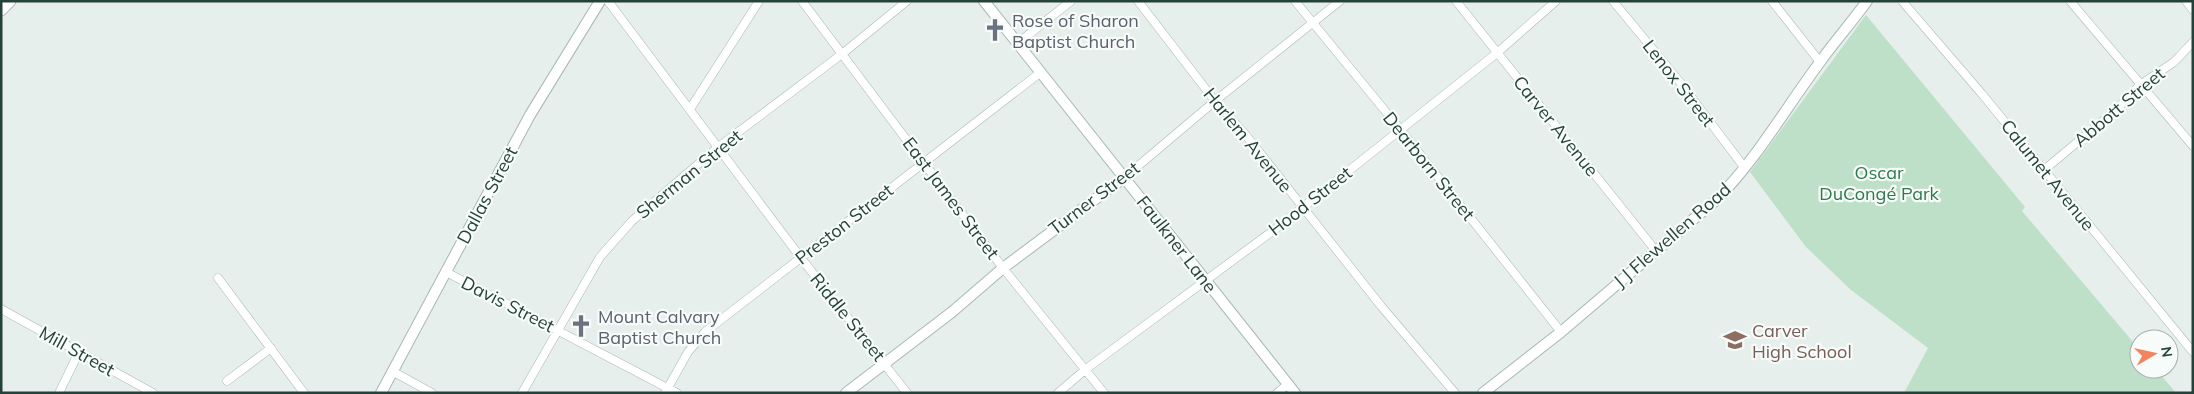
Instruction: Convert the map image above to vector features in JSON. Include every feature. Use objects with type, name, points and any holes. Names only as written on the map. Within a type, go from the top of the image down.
[{"type":"main road","points":[[1,10],[10,1]]},
{"type":"street","name":"Dallas Street","points":[[381,393],[530,115],[600,1]]},
{"type":"street","name":"Riddle Street","points":[[608,1],[690,109],[717,148],[907,393]]},
{"type":"street","points":[[690,109],[759,1]]},
{"type":"street","name":"East James Street","points":[[802,1],[1003,268],[1104,393]]},
{"type":"street","name":"Sherman Street","points":[[522,393],[600,257],[632,221],[717,148],[842,54],[907,1]]},
{"type":"street","name":"Faulkner Lane","points":[[984,1],[1295,393]]},
{"type":"street","points":[[1018,43],[1071,1]]},
{"type":"street","name":"Harlem Avenue","points":[[1138,1],[1215,101],[1381,306],[1455,393]]},
{"type":"street","name":"Dearborn Street","points":[[1295,1],[1400,129],[1561,332]]},
{"type":"street","name":"Turner Street","points":[[846,393],[952,312],[1003,268],[1125,177],[1215,101],[1340,1]]},
{"type":"street","name":"Carver Avenue","points":[[1456,1],[1656,251]]},
{"type":"street","name":"Hood Street","points":[[1058,393],[1086,369],[1206,282],[1302,207],[1497,53],[1556,1]]},
{"type":"street","name":"Lenox Street","points":[[1614,1],[1680,81],[1744,167]]},
{"type":"street","points":[[1772,1],[1820,62]]},
{"type":"street","name":"J J Flewellen Road","points":[[1483,393],[1561,332],[1716,200],[1734,182],[1762,146],[1820,62],[1867,1]]},
{"type":"street","name":"Calumet Avenue","points":[[1902,1],[2044,170],[2192,351]]},
{"type":"street","points":[[2070,1],[2140,85],[2165,110],[2193,146]]},
{"type":"street","points":[[2186,1],[2193,10]]},
{"type":"street","name":"Abbott Street","points":[[2044,170],[2117,109],[2140,85],[2174,62],[2193,42]]},
{"type":"street","name":"Preston Street","points":[[667,390],[688,352],[705,332],[1041,72]]},
{"type":"street","name":"Davis Street","points":[[446,272],[559,330],[667,390],[677,393]]},
{"type":"street","points":[[218,278],[304,393]]},
{"type":"street","name":"Mill Street","points":[[1,309],[153,393]]},
{"type":"street","points":[[227,381],[271,348]]},
{"type":"street","points":[[59,393],[79,352]]},
{"type":"street","points":[[392,371],[432,393]]},
{"type":"street","points":[[1276,393],[1288,384]]},
{"type":"green space","name":"Oscar DuCongé Park","points":[[1866,15],[2025,207],[2022,211],[2129,337],[2129,379],[2164,379],[2176,393],[1904,393],[1928,348],[1851,290],[1806,247],[1750,172]]},
{"type":"place","name":"Rose of Sharon Baptist Church","points":[[995,30]]},
{"type":"place","name":"Mount Calvary Baptist Church","points":[[581,326]]},
{"type":"place","name":"Carver High School","points":[[1735,340]]}]
